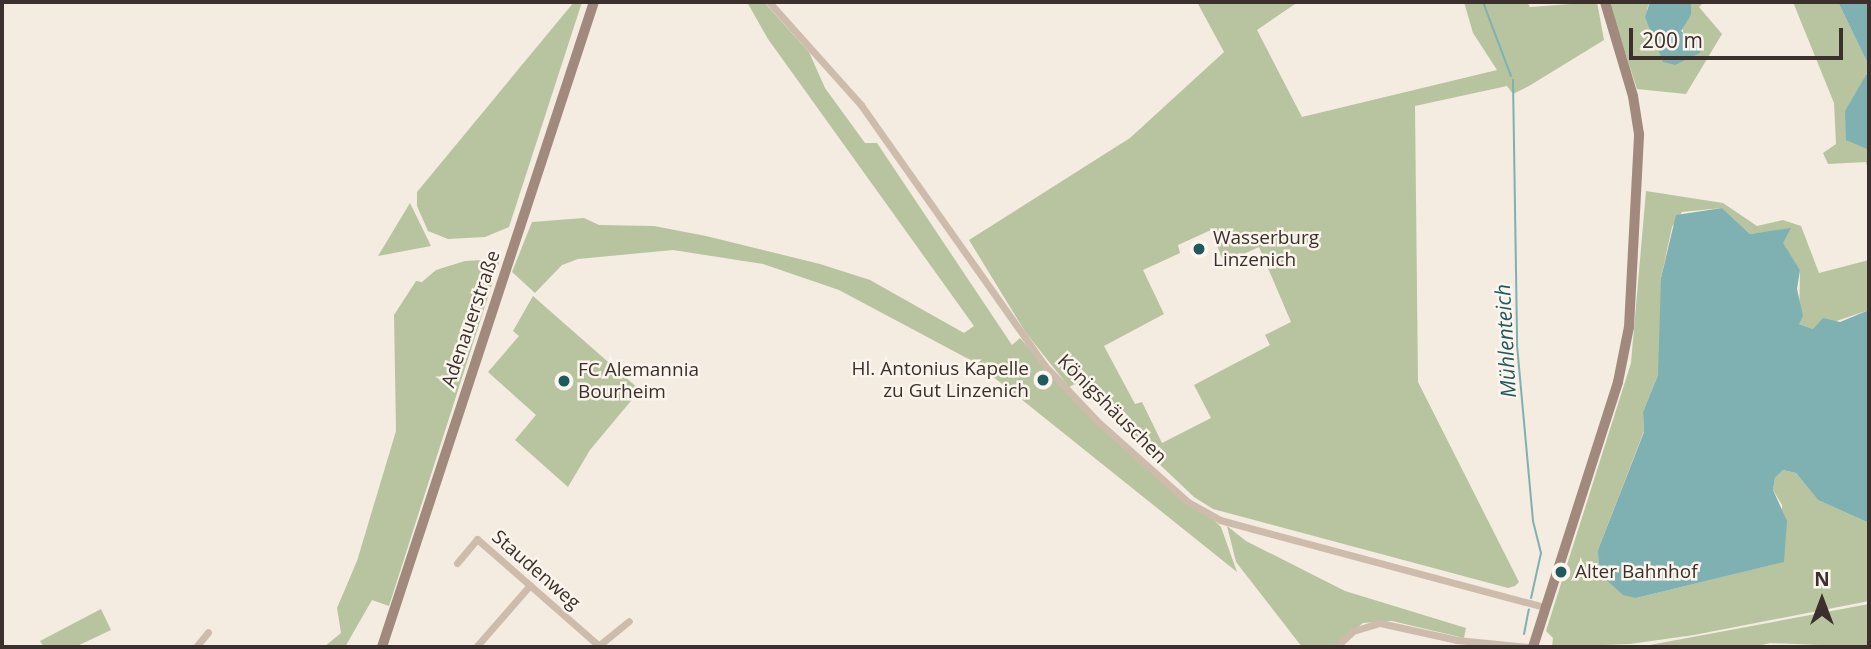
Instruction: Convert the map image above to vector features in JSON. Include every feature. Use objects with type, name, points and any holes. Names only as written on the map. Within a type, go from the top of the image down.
[{"type":"street","name":"Adenauerstraße","points":[[382,647],[594,2]]},
{"type":"street","name":"Königshäuschen","points":[[769,2],[861,104],[1045,366],[1096,420],[1188,502],[1231,523],[1545,607]]},
{"type":"street","points":[[1336,647],[1350,633],[1371,624],[1531,647],[1618,382],[1629,327],[1639,134],[1633,96],[1605,2]]},
{"type":"street","name":"Staudenweg","points":[[457,563],[477,539],[598,646]]},
{"type":"street","points":[[475,647],[530,585]]},
{"type":"street","points":[[598,646],[629,621]]},
{"type":"street","points":[[196,647],[208,632]]},
{"type":"green space","points":[[574,2],[582,2],[509,227],[485,237],[448,239],[428,231],[417,206],[417,192]]},
{"type":"green space","points":[[747,2],[764,2],[809,52],[825,88],[865,143],[877,143],[1012,345],[1020,338],[1090,417],[1221,527],[1237,572],[976,363],[839,290],[763,264],[673,250],[578,259],[562,265],[535,293],[512,272],[532,222],[584,218],[599,225],[654,226],[820,264],[870,280],[964,333],[974,326],[768,39]]},
{"type":"green space","points":[[1197,2],[1298,2],[1257,30],[1302,117],[1497,70],[1473,33],[1464,2],[1527,2],[1530,7],[1597,2],[1604,40],[1529,86],[1513,94],[1507,86],[1415,106],[1418,382],[1519,582],[1515,586],[1508,588],[1213,509],[1194,497],[1075,384],[1069,387],[1026,333],[969,240],[1130,138],[1224,52]],"holes":[[[1211,230],[1224,263],[1259,247],[1291,322],[1265,335],[1270,345],[1194,385],[1211,418],[1162,443],[1142,402],[1135,404],[1104,346],[1164,314],[1143,270],[1180,253],[1178,245]]]},
{"type":"green space","points":[[1609,2],[1650,2],[1647,9],[1656,50],[1699,37],[1685,37],[1681,25],[1691,15],[1691,2],[1704,2],[1699,7],[1722,34],[1686,94],[1637,89]]},
{"type":"green space","points":[[1793,2],[1838,2],[1869,66],[1846,139],[1869,150],[1869,175],[1866,162],[1828,164],[1823,153],[1836,144],[1834,103]]},
{"type":"green space","points":[[1646,191],[1723,203],[1757,226],[1783,220],[1801,226],[1819,273],[1869,260],[1869,310],[1813,329],[1799,324],[1800,270],[1782,243],[1790,229],[1750,234],[1722,208],[1682,212],[1672,227],[1661,278],[1662,348],[1658,375],[1643,412],[1644,431],[1598,550],[1636,598],[1783,562],[1782,505],[1773,490],[1775,478],[1783,470],[1796,473],[1818,500],[1869,523],[1869,601],[1694,635],[1630,644],[1552,647],[1553,638],[1546,631],[1631,363]]},
{"type":"green space","points":[[410,203],[431,246],[378,256]]},
{"type":"green space","points":[[500,259],[389,606],[372,600],[345,647],[324,647],[341,633],[337,608],[357,561],[396,431],[394,315],[416,281],[422,282],[436,270],[465,261]]},
{"type":"green space","name":"FC Alemannia Bourheim","points":[[533,296],[640,390],[590,450],[568,487],[515,440],[536,415],[488,372],[519,336],[513,331]]},
{"type":"green space","points":[[1227,526],[1246,541],[1345,591],[1466,628],[1464,638],[1392,621],[1363,623],[1333,647],[1302,647],[1236,562]]},
{"type":"green space","points":[[1869,604],[1869,647],[1770,643],[1754,647],[1639,647]]},
{"type":"green space","points":[[101,609],[111,630],[75,647],[44,647],[40,641]]},
{"type":"water","points":[[1650,2],[1691,2],[1691,15],[1681,31],[1691,40],[1703,39],[1700,53],[1675,65],[1663,62],[1645,17]]},
{"type":"water","points":[[1838,2],[1869,2],[1869,66]]},
{"type":"water","points":[[1869,70],[1869,150],[1846,140],[1845,111]]},
{"type":"water","points":[[1722,208],[1750,234],[1791,228],[1783,243],[1800,270],[1797,289],[1803,316],[1799,324],[1813,329],[1823,318],[1840,322],[1869,310],[1869,523],[1818,500],[1796,473],[1783,470],[1775,478],[1773,490],[1787,521],[1784,562],[1636,598],[1623,595],[1600,574],[1598,550],[1644,432],[1643,412],[1658,375],[1661,278],[1676,215]]},
{"type":"waterway","name":"Mühlenteich","points":[[1483,2],[1511,76]]},
{"type":"waterway","name":"Mühlenteich","points":[[1513,80],[1517,345],[1533,521],[1541,553],[1531,598]]},
{"type":"waterway","name":"Mühlenteich","points":[[1524,634],[1529,609]]},
{"type":"place","name":"Wasserburg Linzenich","points":[[1199,249]]},
{"type":"place","name":"Hl. Antonius Kapelle zu Gut Linzenich","points":[[1043,380]]},
{"type":"place","name":"FC Alemannia Bourheim","points":[[564,381]]},
{"type":"place","name":"Alter Bahnhof","points":[[1561,572]]}]
